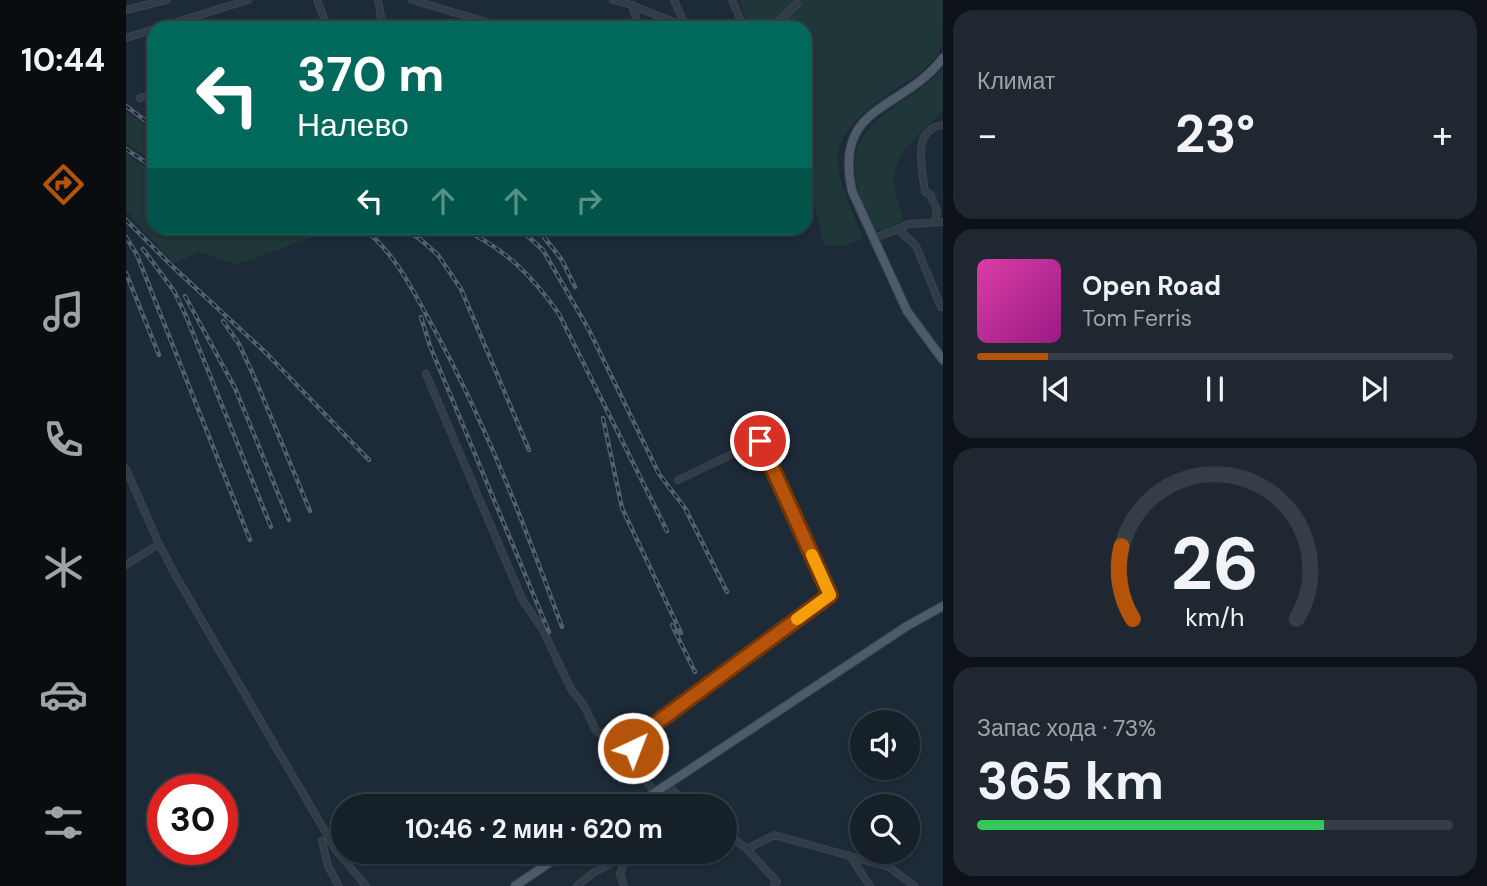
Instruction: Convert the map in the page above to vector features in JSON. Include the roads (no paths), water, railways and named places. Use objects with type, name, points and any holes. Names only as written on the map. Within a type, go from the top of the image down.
[{"type":"main road","points":[[943,58],[928,75],[869,117],[851,140],[847,153],[847,170],[852,191],[873,239],[907,311],[943,360]]},
{"type":"main road","points":[[652,794],[907,626],[943,606]]},
{"type":"main road","points":[[515,886],[547,864]]},
{"type":"street","points":[[126,10],[166,0]]},
{"type":"street","points":[[178,21],[248,0]]},
{"type":"street","points":[[317,0],[325,21]]},
{"type":"street","points":[[378,0],[382,21]]},
{"type":"street","points":[[412,0],[483,21]]},
{"type":"street","points":[[613,0],[631,2],[668,21]]},
{"type":"street","points":[[674,0],[682,21]]},
{"type":"street","points":[[732,0],[741,21]]},
{"type":"street","points":[[631,2],[637,21]]},
{"type":"street","points":[[779,21],[797,4]]},
{"type":"street","points":[[198,15],[200,21]]},
{"type":"street","points":[[126,38],[147,31]]},
{"type":"street","points":[[140,98],[147,96]]},
{"type":"street","points":[[873,239],[909,224],[939,222],[937,208],[930,194],[925,192],[921,142],[929,129],[943,125]]},
{"type":"street","points":[[898,229],[916,246],[941,307]]},
{"type":"street","points":[[426,374],[523,601],[542,628],[571,689],[585,707],[596,729],[629,760],[655,792]]},
{"type":"street","points":[[629,760],[640,735],[830,595],[760,441],[678,480]]},
{"type":"street","points":[[126,469],[159,544],[336,850],[366,886]]},
{"type":"street","points":[[126,565],[159,544]]},
{"type":"street","points":[[667,785],[677,794]]},
{"type":"street","points":[[747,849],[774,835],[850,856]]},
{"type":"street","points":[[322,841],[330,874],[339,886]]},
{"type":"street","points":[[737,842],[747,849],[777,885]]},
{"type":"street","points":[[576,886],[611,864]]},
{"type":"street","points":[[624,886],[620,874],[625,864]]},
{"type":"street","points":[[855,864],[870,886]]},
{"type":"street","points":[[878,864],[889,867],[914,886]]},
{"type":"railway","points":[[126,106],[147,122]]},
{"type":"railway","points":[[126,149],[147,163]]},
{"type":"railway","points":[[126,220],[266,353],[369,460]]},
{"type":"railway","points":[[371,235],[403,274],[470,400],[534,551],[562,627]]},
{"type":"railway","points":[[413,235],[438,255],[461,289],[529,450]]},
{"type":"railway","points":[[475,235],[516,264],[559,314],[667,531]]},
{"type":"railway","points":[[527,235],[543,250],[589,330],[659,474],[685,508],[727,592]]},
{"type":"railway","points":[[126,237],[137,255],[250,540]]},
{"type":"railway","points":[[544,237],[562,260],[575,287]]},
{"type":"railway","points":[[143,249],[174,291],[186,316],[271,527]]},
{"type":"railway","points":[[126,273],[159,355]]},
{"type":"railway","points":[[185,296],[235,388],[289,520]]},
{"type":"railway","points":[[421,317],[430,346],[549,632]]},
{"type":"railway","points":[[223,321],[239,344],[256,381],[310,511]]},
{"type":"railway","points":[[603,418],[622,508],[681,633]]},
{"type":"railway","points":[[672,625],[695,672]]}]
